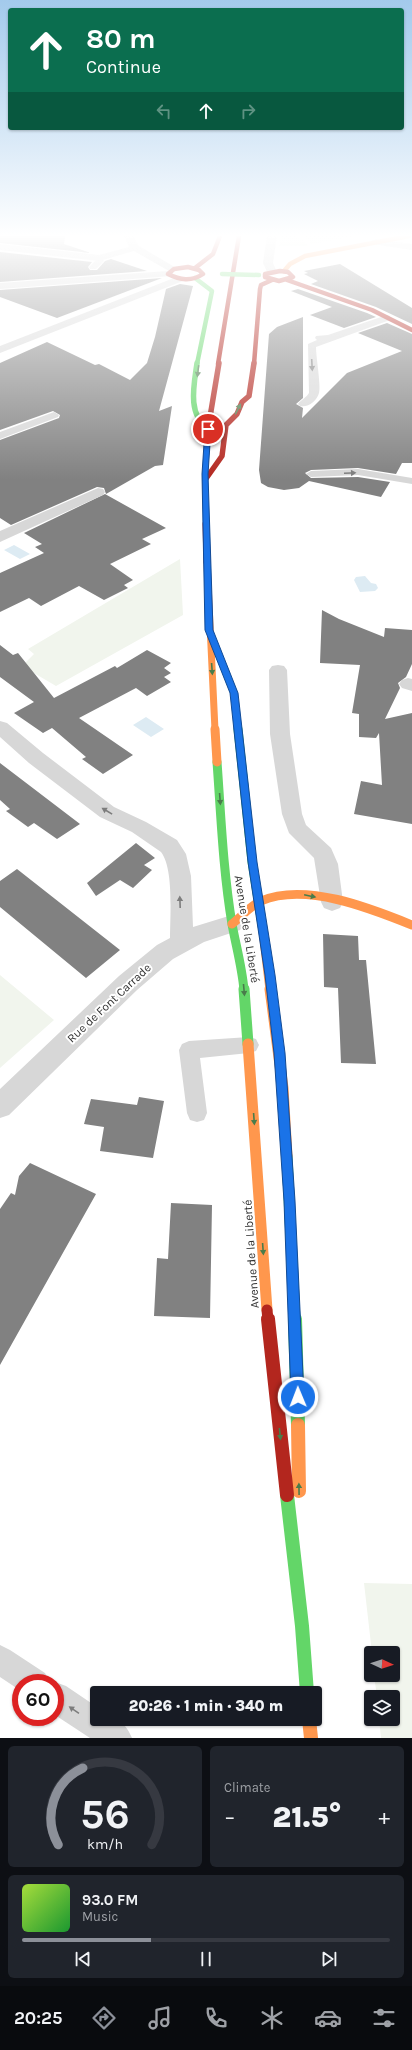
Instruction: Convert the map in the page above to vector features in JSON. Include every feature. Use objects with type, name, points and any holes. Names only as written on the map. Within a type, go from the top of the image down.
[{"type":"main road","points":[[207,317],[198,364],[194,406],[196,418],[208,429]]},
{"type":"main road","name":"Avenue de la Liberté","points":[[226,317],[208,429],[205,480],[209,630],[224,863],[232,924],[243,975],[268,1326],[302,1626],[306,1686]]},
{"type":"main road","points":[[205,480],[222,456],[228,421],[237,414],[242,402],[248,396],[254,365],[258,317]]},
{"type":"main road","points":[[387,318],[412,330]]},
{"type":"main road","name":"Avenue de la Liberté","points":[[209,630],[234,693],[252,862],[270,975],[284,1103],[297,1351],[299,1500]]},
{"type":"main road","points":[[232,924],[259,902],[271,898],[304,894],[332,902],[375,910],[412,926]]},
{"type":"main road","name":"Avenue de la Liberté","points":[[300,1524],[302,1626]]},
{"type":"main road","points":[[310,1726],[311,1738]]},
{"type":"street","points":[[0,350],[82,317]]},
{"type":"street","points":[[0,339],[15,344]]},
{"type":"street","points":[[0,537],[98,492]]},
{"type":"street","points":[[278,670],[280,734],[292,814],[296,828],[323,854],[327,864],[332,902]]},
{"type":"street","points":[[0,727],[36,758],[107,812],[139,827],[169,846],[175,854],[180,876],[182,941]]},
{"type":"street","name":"Rue de Font Carrade","points":[[0,1106],[128,983],[165,952],[182,941],[196,935],[232,924]]},
{"type":"lane","points":[[303,404],[309,401],[314,393],[311,346],[329,338],[387,318]]},
{"type":"lane","points":[[310,336],[329,338]]},
{"type":"lane","points":[[0,436],[54,415]]},
{"type":"lane","points":[[311,474],[358,472],[412,482]]},
{"type":"lane","points":[[197,1113],[189,1050],[249,1045]]},
{"type":"lane","points":[[0,1660],[21,1674]]},
{"type":"lane","points":[[64,1703],[117,1738]]},
{"type":"shaded area","points":[[14,545],[30,554],[20,559],[4,550]]},
{"type":"shaded area","points":[[180,559],[183,615],[56,686],[22,666],[34,654],[28,649]]},
{"type":"shaded area","points":[[365,576],[371,583],[376,584],[378,588],[375,591],[360,592],[354,580],[356,577]]},
{"type":"shaded area","points":[[146,717],[164,729],[151,737],[133,725]]},
{"type":"shaded area","points":[[0,975],[54,1020],[0,1068]]},
{"type":"shaded area","points":[[364,1583],[412,1584],[412,1738],[381,1738],[380,1726],[400,1726],[400,1690],[376,1690],[375,1682],[400,1682],[400,1646],[371,1646]]},
{"type":"building","points":[[160,317],[185,317],[159,411],[172,406],[163,465],[155,466],[106,494],[104,488],[97,487],[11,525],[0,518],[0,440],[59,418],[60,415],[53,411],[0,430],[0,363],[47,342],[95,365],[99,364],[130,380],[147,363]]},
{"type":"building","points":[[303,317],[303,398],[296,404],[303,408],[302,418],[347,373],[402,351],[358,333],[387,323],[412,334],[412,463],[402,463],[396,474],[358,468],[311,470],[305,473],[311,478],[358,477],[390,482],[381,497],[309,481],[299,488],[284,490],[268,487],[261,483],[259,470],[269,334],[277,327]]},
{"type":"building","points":[[316,317],[376,317],[344,328]]},
{"type":"building","points":[[397,317],[412,317],[412,324]]},
{"type":"building","points":[[105,494],[166,528],[142,539],[151,544],[110,564],[133,580],[124,585],[128,588],[104,600],[79,586],[41,606],[29,598],[0,612],[0,573],[44,553],[35,547],[42,544],[24,533]]},
{"type":"building","points":[[322,610],[339,619],[384,637],[385,628],[412,630],[412,664],[406,677],[398,683],[400,688],[385,719],[412,713],[412,824],[354,814],[361,781],[382,785],[379,733],[376,738],[359,737],[359,714],[352,713],[360,665],[320,663]]},
{"type":"building","points":[[0,645],[13,655],[18,653],[54,698],[115,666],[117,668],[147,650],[171,663],[164,668],[171,673],[164,677],[171,682],[147,696],[136,688],[79,718],[133,755],[103,774],[82,759],[86,757],[52,728],[43,733],[14,713],[34,702],[0,677]]},
{"type":"building","points":[[0,763],[80,824],[57,839],[34,823],[28,827],[6,811],[10,809],[0,800]]},
{"type":"building","points":[[136,843],[155,858],[144,865],[152,870],[133,888],[120,880],[96,896],[87,883]]},
{"type":"building","points":[[17,869],[120,950],[86,978],[0,907],[0,881]]},
{"type":"building","points":[[323,934],[358,936],[359,960],[366,960],[376,1064],[341,1063],[338,988],[324,987]]},
{"type":"building","points":[[139,1097],[164,1101],[153,1158],[100,1151],[104,1127],[84,1124],[91,1099],[137,1105]]},
{"type":"building","points":[[30,1163],[96,1194],[0,1365],[0,1209],[11,1193],[15,1195],[19,1176]]},
{"type":"building","points":[[171,1203],[212,1205],[210,1318],[154,1316],[157,1258],[168,1259]]},
{"type":"traffic: fast","points":[[206,317],[198,356],[194,407],[200,423],[208,429]]},
{"type":"traffic: fast","points":[[216,648],[234,693],[252,862],[263,931]]},
{"type":"traffic: fast","points":[[217,762],[224,863],[232,924],[243,975],[248,1044]]},
{"type":"traffic: fast","points":[[287,1156],[297,1351],[298,1425]]},
{"type":"traffic: fast","points":[[287,1495],[302,1626],[306,1686]]},
{"type":"traffic: slow","points":[[207,562],[209,630],[217,762]]},
{"type":"traffic: slow","points":[[232,924],[261,901],[278,896],[297,895],[337,900],[357,905],[412,925]]},
{"type":"traffic: slow","points":[[263,931],[283,1088],[287,1156]]},
{"type":"traffic: slow","points":[[248,1044],[267,1310]]},
{"type":"traffic: slow","points":[[298,1425],[299,1491]]},
{"type":"traffic: slow","points":[[310,1726],[311,1738]]},
{"type":"traffic: jam","points":[[207,562],[205,475],[208,429],[226,317]]},
{"type":"traffic: jam","points":[[205,480],[222,456],[226,425],[237,414],[242,402],[249,396],[254,365],[258,317]]},
{"type":"traffic: jam","points":[[386,317],[412,330]]},
{"type":"traffic: jam","points":[[267,1310],[287,1495]]},
{"type":"route","points":[[208,429],[205,474],[209,630],[234,693],[252,862],[270,975],[280,1053],[290,1201],[298,1397]]}]
